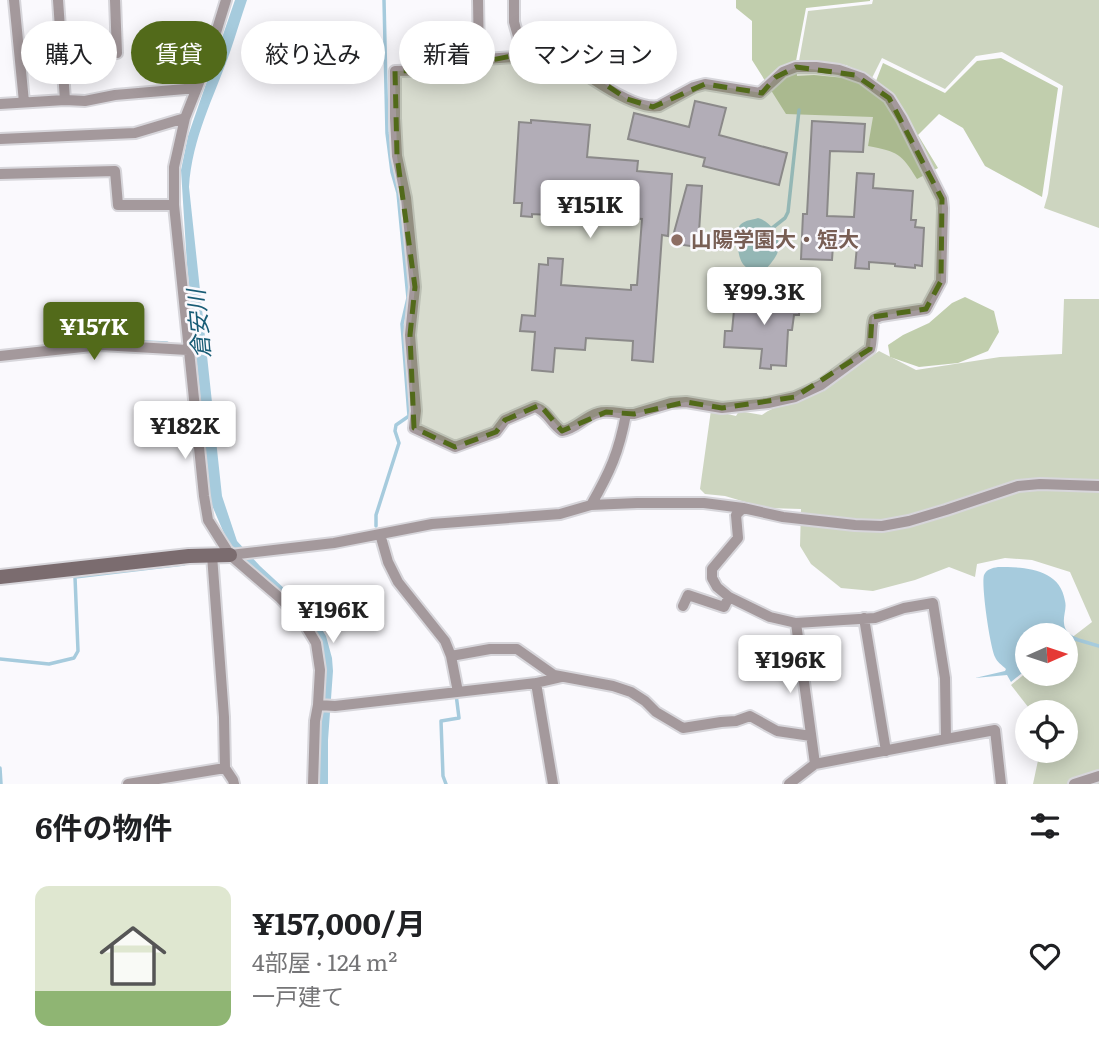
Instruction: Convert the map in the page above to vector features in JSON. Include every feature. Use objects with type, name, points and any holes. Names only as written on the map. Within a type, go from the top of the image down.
[{"type":"street","points":[[14,0],[24,102]]},
{"type":"street","points":[[58,0],[65,100]]},
{"type":"street","points":[[115,0],[116,21]]},
{"type":"street","points":[[226,0],[186,118],[174,167],[174,205],[188,350],[208,520],[280,598],[316,643],[323,705],[315,721],[313,784]]},
{"type":"street","points":[[478,0],[478,21]]},
{"type":"street","points":[[514,0],[514,21]]},
{"type":"street","points":[[399,71],[395,71],[397,156],[406,198],[415,287],[410,335],[416,411],[414,428],[455,447],[496,432],[505,420],[535,407],[543,410],[562,431],[572,428],[595,413],[634,414],[671,403],[686,402],[722,408],[795,397],[821,385],[870,349],[874,319],[926,309],[941,281],[942,199],[889,98],[855,75],[816,67],[796,67],[783,72],[760,93],[705,84],[694,86],[653,107],[627,99],[602,84]]},
{"type":"street","points":[[0,104],[85,101],[115,95],[197,88]]},
{"type":"street","points":[[0,139],[135,133],[186,118]]},
{"type":"street","points":[[0,174],[116,171],[118,205],[174,205]]},
{"type":"street","points":[[0,356],[101,345],[188,350]]},
{"type":"street","points":[[591,505],[615,461],[626,414]]},
{"type":"street","points":[[0,577],[334,543],[432,524],[560,514],[591,505],[704,503],[794,518],[882,526],[909,521],[1018,486],[1099,486]]},
{"type":"street","points":[[743,508],[736,515],[738,538],[712,569],[712,578],[717,587],[729,597],[770,617],[796,623],[875,618],[904,608],[933,603],[944,678],[946,740]]},
{"type":"street","points":[[380,534],[388,562],[398,582],[445,641],[451,656],[457,692]]},
{"type":"street","points":[[212,555],[224,717],[225,768],[234,784]]},
{"type":"street","points":[[683,606],[688,594],[724,607],[729,597]]},
{"type":"street","points":[[864,618],[886,751]]},
{"type":"street","points":[[796,623],[815,764]]},
{"type":"street","points":[[451,656],[490,649],[517,649],[554,675],[631,692],[656,712],[683,728],[736,721],[750,716],[777,731],[811,736]]},
{"type":"street","points":[[323,705],[536,683],[564,676]]},
{"type":"street","points":[[536,683],[553,784]]},
{"type":"street","points":[[789,784],[815,764],[995,730],[1001,784]]},
{"type":"street","points":[[128,784],[225,768]]},
{"type":"street","points":[[1074,784],[1099,776]]},
{"type":"highlighted area","points":[[551,48],[627,99],[653,107],[705,84],[762,93],[776,77],[796,67],[855,75],[889,98],[942,199],[941,281],[926,309],[872,317],[870,349],[795,397],[722,408],[686,402],[634,414],[606,412],[562,431],[540,405],[505,420],[496,432],[455,447],[414,428],[410,335],[415,287],[397,156],[395,71],[442,70]]},
{"type":"green space","points":[[736,0],[870,0],[806,8],[796,61],[797,76],[876,81],[883,63],[945,93],[977,61],[1001,58],[1058,88],[1042,197],[985,166],[963,128],[939,114],[918,135],[938,168],[917,179],[898,155],[868,146],[873,117],[786,114],[752,60],[752,21],[736,8]]},
{"type":"green space","points":[[873,0],[1099,0],[1099,228],[1044,208],[1063,86],[1002,52],[976,56],[945,89],[882,58],[872,78],[846,65],[799,61],[808,11],[872,4]]},
{"type":"green space","points":[[965,297],[994,311],[999,332],[988,351],[958,363],[919,367],[890,357],[888,345],[929,323],[952,303]]},
{"type":"green space","points":[[1064,299],[1099,299],[1099,784],[1033,784],[1037,763],[1078,763],[1078,700],[1023,700],[1011,685],[1015,682],[1015,686],[1078,686],[1078,633],[1092,622],[1070,572],[1032,560],[1005,558],[977,564],[975,577],[949,567],[915,580],[873,591],[841,588],[811,564],[800,546],[801,509],[766,508],[725,496],[705,494],[700,489],[711,410],[736,416],[739,411],[762,415],[813,394],[879,351],[916,370],[1000,357],[1062,354]]},
{"type":"water","points":[[235,0],[247,0],[227,60],[227,23]]},
{"type":"water","name":"倉安川","points":[[206,84],[218,84],[194,152],[189,187],[222,496],[237,541],[313,615],[326,636],[333,671],[328,784],[318,784],[325,667],[322,645],[315,630],[300,611],[229,545],[211,503],[187,265],[181,170],[188,136]]},
{"type":"water","points":[[758,218],[772,227],[779,243],[777,254],[763,272],[750,269],[742,263],[737,240],[741,224]]},
{"type":"water","points":[[990,569],[1029,569],[1048,576],[1062,590],[1066,606],[1064,623],[1015,623],[1015,679],[1011,682],[1007,675],[975,678],[1006,669],[993,651],[986,616],[983,581],[985,573]]},
{"type":"building","points":[[695,101],[726,108],[719,135],[787,153],[779,185],[703,166],[705,158],[628,139],[634,113],[689,127]]},
{"type":"building","points":[[531,120],[590,125],[587,157],[638,161],[637,171],[672,174],[668,236],[662,235],[653,362],[632,360],[633,341],[586,338],[585,350],[555,348],[553,372],[532,370],[535,332],[520,331],[522,315],[535,316],[539,264],[548,265],[548,258],[563,259],[561,285],[631,290],[631,285],[637,285],[642,219],[566,211],[566,216],[521,216],[522,203],[514,203],[519,122],[531,123]]},
{"type":"building","points":[[812,121],[865,124],[863,152],[830,151],[827,216],[854,217],[857,173],[874,174],[873,188],[913,191],[911,220],[916,220],[915,227],[924,228],[922,266],[915,265],[915,268],[869,262],[869,269],[855,268],[857,246],[833,245],[832,260],[801,259],[803,214],[807,214]]},
{"type":"building","points":[[687,185],[702,186],[698,247],[683,245],[684,237],[673,236]]},
{"type":"building","points":[[749,294],[800,298],[799,315],[794,315],[792,330],[788,330],[786,366],[771,365],[771,369],[760,368],[762,349],[724,347],[725,331],[732,331],[735,300],[748,301]]},
{"type":"waterway","points":[[376,526],[376,515],[399,443],[396,425],[409,416],[402,324],[408,298],[398,193],[392,172],[387,133],[384,0]]},
{"type":"waterway","points":[[771,229],[785,218],[788,212],[799,110]]},
{"type":"waterway","points":[[100,340],[167,343]]},
{"type":"waterway","points":[[0,659],[49,664],[74,658],[78,651],[75,577],[184,564]]},
{"type":"waterway","points":[[1078,640],[1099,646]]},
{"type":"waterway","points":[[446,784],[443,776],[441,721],[459,718],[456,694]]},
{"type":"waterway","points":[[0,768],[1,784]]},
{"type":"place","name":"山陽学園大・短大","points":[[677,240]]}]
